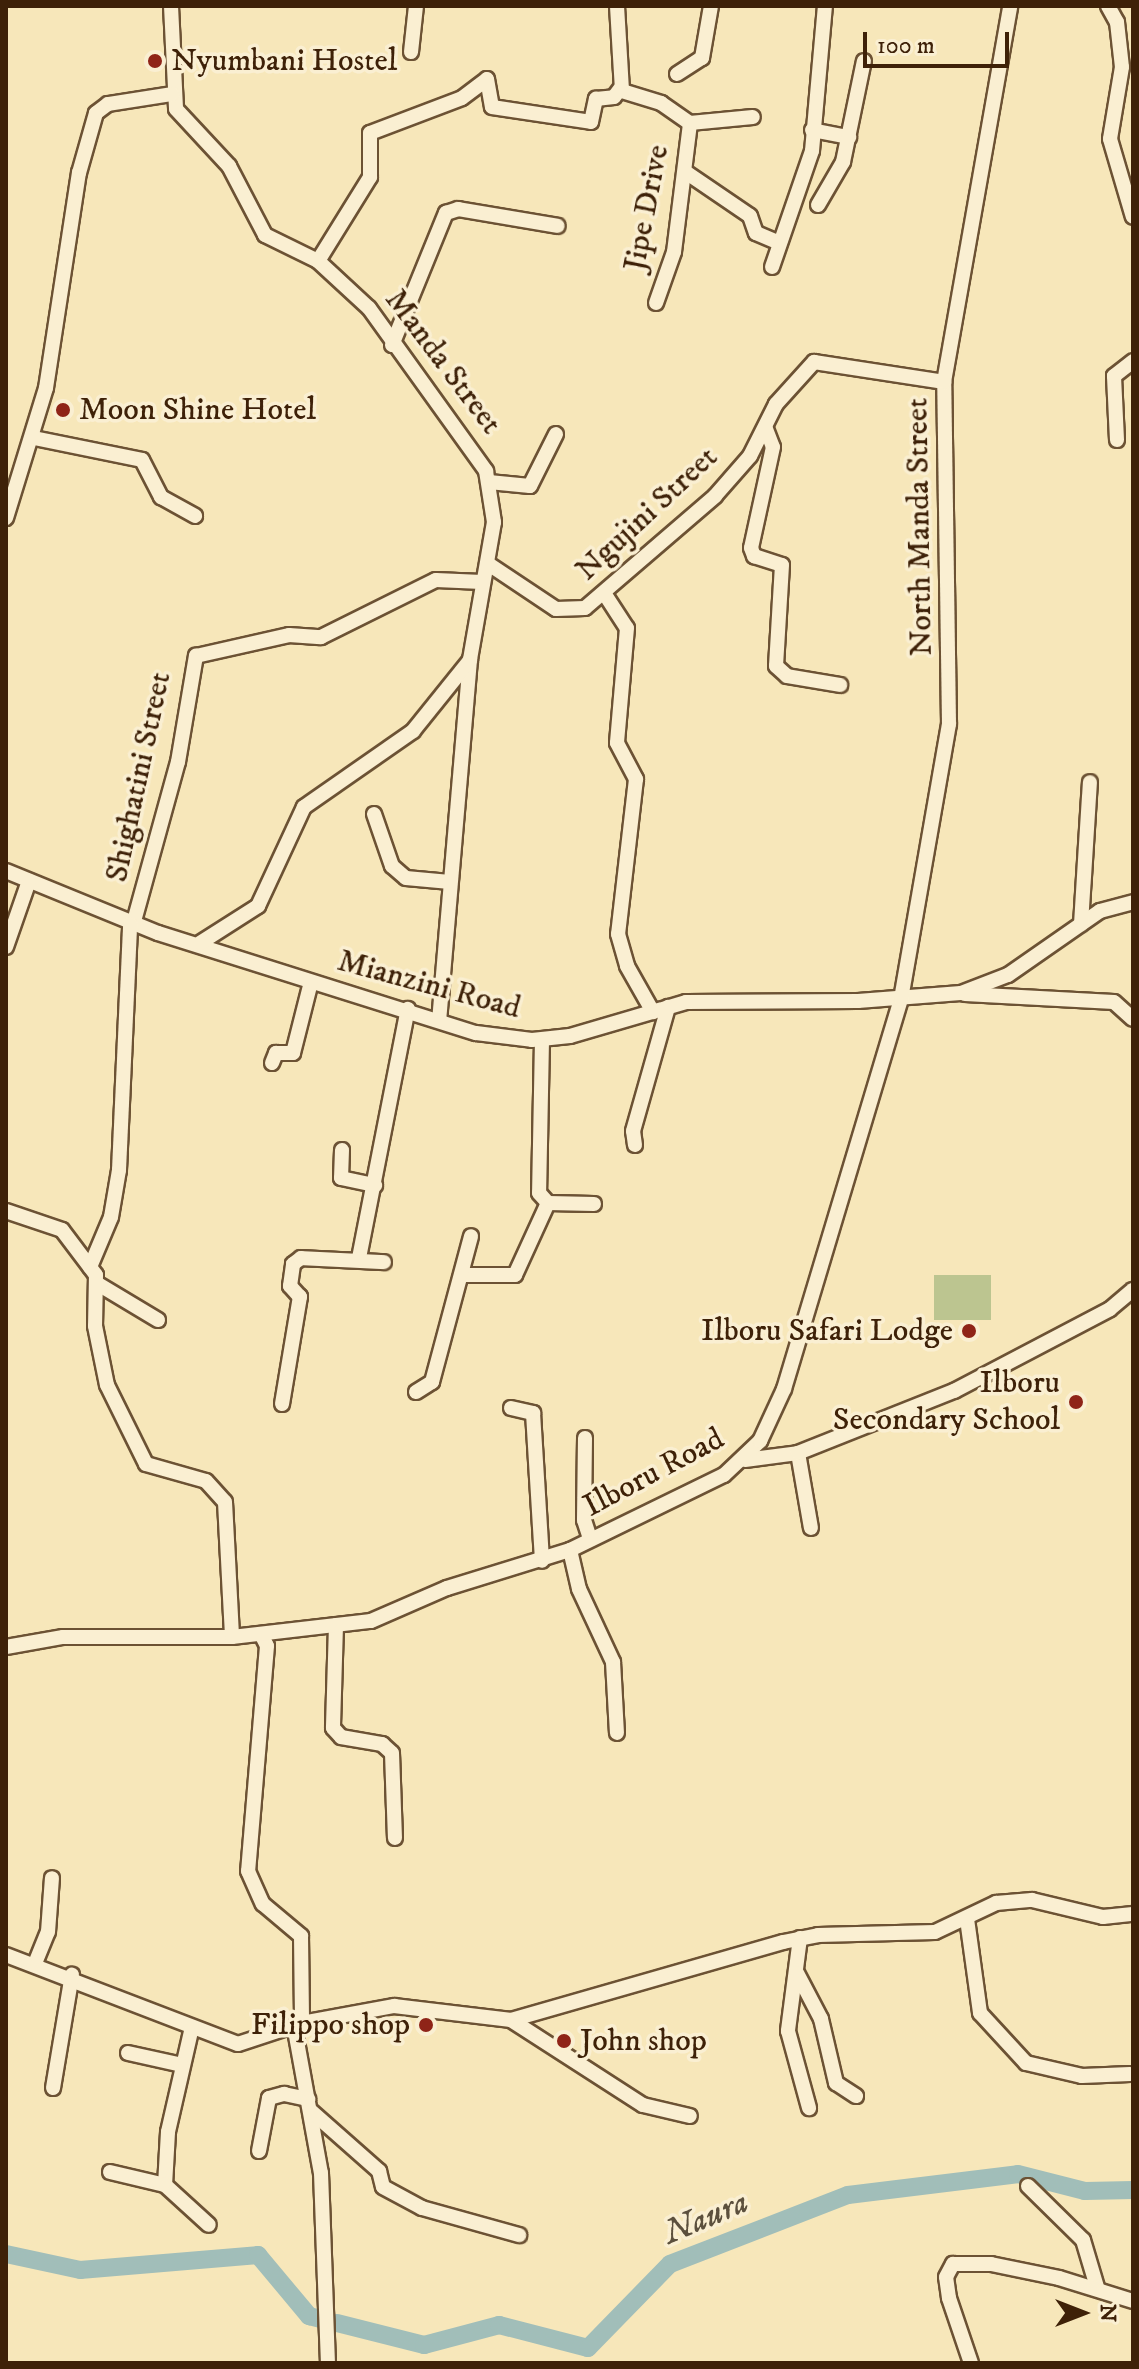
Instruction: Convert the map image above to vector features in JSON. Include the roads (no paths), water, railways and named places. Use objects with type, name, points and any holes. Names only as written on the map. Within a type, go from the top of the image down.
[{"type":"street","name":"Manda Street","points":[[171,6],[172,94],[181,117],[229,166],[265,235],[318,261],[369,308],[392,345],[478,453],[489,482],[490,565],[482,582],[470,660],[472,688],[450,882],[439,1019]]},
{"type":"street","points":[[411,52],[416,6]]},
{"type":"street","points":[[318,261],[368,180],[370,133],[462,98],[487,79],[492,107],[591,122],[597,98],[614,97],[620,89],[617,6]]},
{"type":"street","points":[[677,74],[702,58],[711,6]]},
{"type":"street","points":[[772,267],[812,151],[825,6]]},
{"type":"street","name":"North Manda Street","points":[[901,999],[952,693],[944,382],[1010,6]]},
{"type":"street","points":[[1108,6],[1117,22],[1122,67],[1110,139],[1133,217]]},
{"type":"street","points":[[818,205],[843,162],[864,61]]},
{"type":"street","points":[[620,89],[661,103],[690,123],[753,117]]},
{"type":"street","points":[[6,518],[10,497],[34,438],[53,360],[79,173],[96,113],[108,104],[172,94]]},
{"type":"street","name":"Jipe Drive","points":[[656,303],[674,252],[687,173],[690,123]]},
{"type":"street","points":[[812,130],[849,137]]},
{"type":"street","points":[[687,173],[750,216],[756,233],[779,243]]},
{"type":"street","points":[[392,345],[446,213],[458,209],[558,226]]},
{"type":"street","points":[[1117,440],[1114,376],[1133,361]]},
{"type":"street","name":"Ngujini Street","points":[[490,565],[556,609],[585,608],[606,596],[710,502],[766,429],[776,404],[814,362],[944,382]]},
{"type":"street","points":[[766,429],[772,456],[751,548],[754,556],[782,565],[776,666],[787,676],[840,685]]},
{"type":"street","points":[[489,482],[530,486],[556,434]]},
{"type":"street","points":[[34,438],[142,460],[161,497],[195,516]]},
{"type":"street","name":"Shighatini Street","points":[[131,925],[178,762],[196,656],[289,635],[321,637],[436,580],[482,582]]},
{"type":"street","points":[[606,596],[627,628],[617,743],[636,779],[618,934],[627,966],[660,1010],[633,1131],[635,1145]]},
{"type":"street","points":[[200,943],[258,906],[304,807],[413,731],[470,660]]},
{"type":"street","points":[[1081,924],[1090,782]]},
{"type":"street","points":[[374,814],[379,842],[406,878],[450,882]]},
{"type":"street","name":"Mianzini Road","points":[[6,871],[131,925],[200,943],[311,982],[408,1009],[476,1033],[542,1040],[713,999],[901,999]]},
{"type":"street","points":[[6,947],[29,881]]},
{"type":"street","points":[[901,999],[961,993],[1008,975],[1081,924],[1133,902]]},
{"type":"street","points":[[90,1267],[111,1217],[119,1170],[131,925]]},
{"type":"street","points":[[272,1063],[276,1053],[293,1053],[311,982]]},
{"type":"street","points":[[961,993],[992,1000],[1114,1002],[1133,1019]]},
{"type":"street","name":"Ilboru Road","points":[[6,1647],[63,1637],[232,1637],[371,1621],[447,1588],[570,1550],[745,1460],[784,1389],[901,999]]},
{"type":"street","points":[[359,1258],[408,1009]]},
{"type":"street","points":[[542,1040],[539,1193],[548,1203],[594,1204]]},
{"type":"street","points":[[342,1150],[344,1181],[375,1185]]},
{"type":"street","points":[[463,1275],[512,1277],[548,1203]]},
{"type":"street","points":[[6,1211],[52,1223],[90,1267],[98,1284],[101,1360],[131,1441],[152,1469],[206,1481],[225,1502],[232,1637]]},
{"type":"street","points":[[416,1392],[432,1382],[471,1236]]},
{"type":"street","points":[[282,1404],[300,1297],[290,1286],[293,1264],[301,1258],[359,1258],[384,1262]]},
{"type":"street","points":[[98,1284],[158,1320]]},
{"type":"street","points":[[745,1460],[798,1453],[954,1391],[1110,1309],[1133,1290]]},
{"type":"street","points":[[511,1408],[533,1413],[542,1561]]},
{"type":"street","points":[[585,1438],[584,1520],[590,1539]]},
{"type":"street","points":[[798,1453],[811,1528]]},
{"type":"street","points":[[570,1550],[579,1589],[613,1662],[617,1733]]},
{"type":"street","points":[[336,1625],[333,1728],[336,1735],[392,1753],[395,1838]]},
{"type":"street","points":[[261,1634],[267,1646],[248,1871],[263,1904],[301,1936],[298,2024],[324,2204],[328,2363]]},
{"type":"street","points":[[36,1961],[48,1932],[52,1878]]},
{"type":"street","points":[[6,1955],[36,1961],[238,2044],[298,2024],[394,2006],[511,2020],[800,1938],[916,1935],[967,1919],[996,1903],[1021,1900],[1096,1916],[1133,1914]]},
{"type":"street","points":[[967,1919],[980,2013],[1026,2063],[1082,2076],[1130,2074]]},
{"type":"street","points":[[800,1938],[788,2031],[809,2108]]},
{"type":"street","points":[[797,1973],[821,2019],[836,2083],[856,2096]]},
{"type":"street","points":[[53,2088],[72,1975]]},
{"type":"street","points":[[511,2020],[643,2105],[690,2116]]},
{"type":"street","points":[[165,2185],[182,2065],[192,2027]]},
{"type":"street","points":[[128,2053],[182,2065]]},
{"type":"street","points":[[259,2151],[269,2098],[284,2094],[310,2105],[379,2171],[383,2187],[422,2208],[519,2235]]},
{"type":"street","points":[[110,2172],[165,2185],[209,2225]]},
{"type":"street","points":[[1028,2186],[1086,2243],[1097,2287]]},
{"type":"street","points":[[971,2363],[949,2298],[946,2277],[953,2264],[991,2264],[1097,2287],[1133,2301]]},
{"type":"waterway","name":"Naura","points":[[337,2323],[424,2345],[499,2325],[588,2348],[670,2264],[848,2195],[1018,2174],[1085,2191],[1133,2190]]},
{"type":"waterway","name":"Naura","points":[[6,2254],[80,2270],[258,2255],[309,2316],[321,2319]]},
{"type":"place","name":"Nyumbani Hostel","points":[[155,61]]},
{"type":"place","name":"Moon Shine Hotel","points":[[63,410]]},
{"type":"place","name":"Ilboru Safari Lodge","points":[[969,1331]]},
{"type":"place","name":"Ilboru Secondary School","points":[[1076,1402]]},
{"type":"place","name":"Filippo shop","points":[[426,2025]]},
{"type":"place","name":"John shop","points":[[564,2041]]}]
